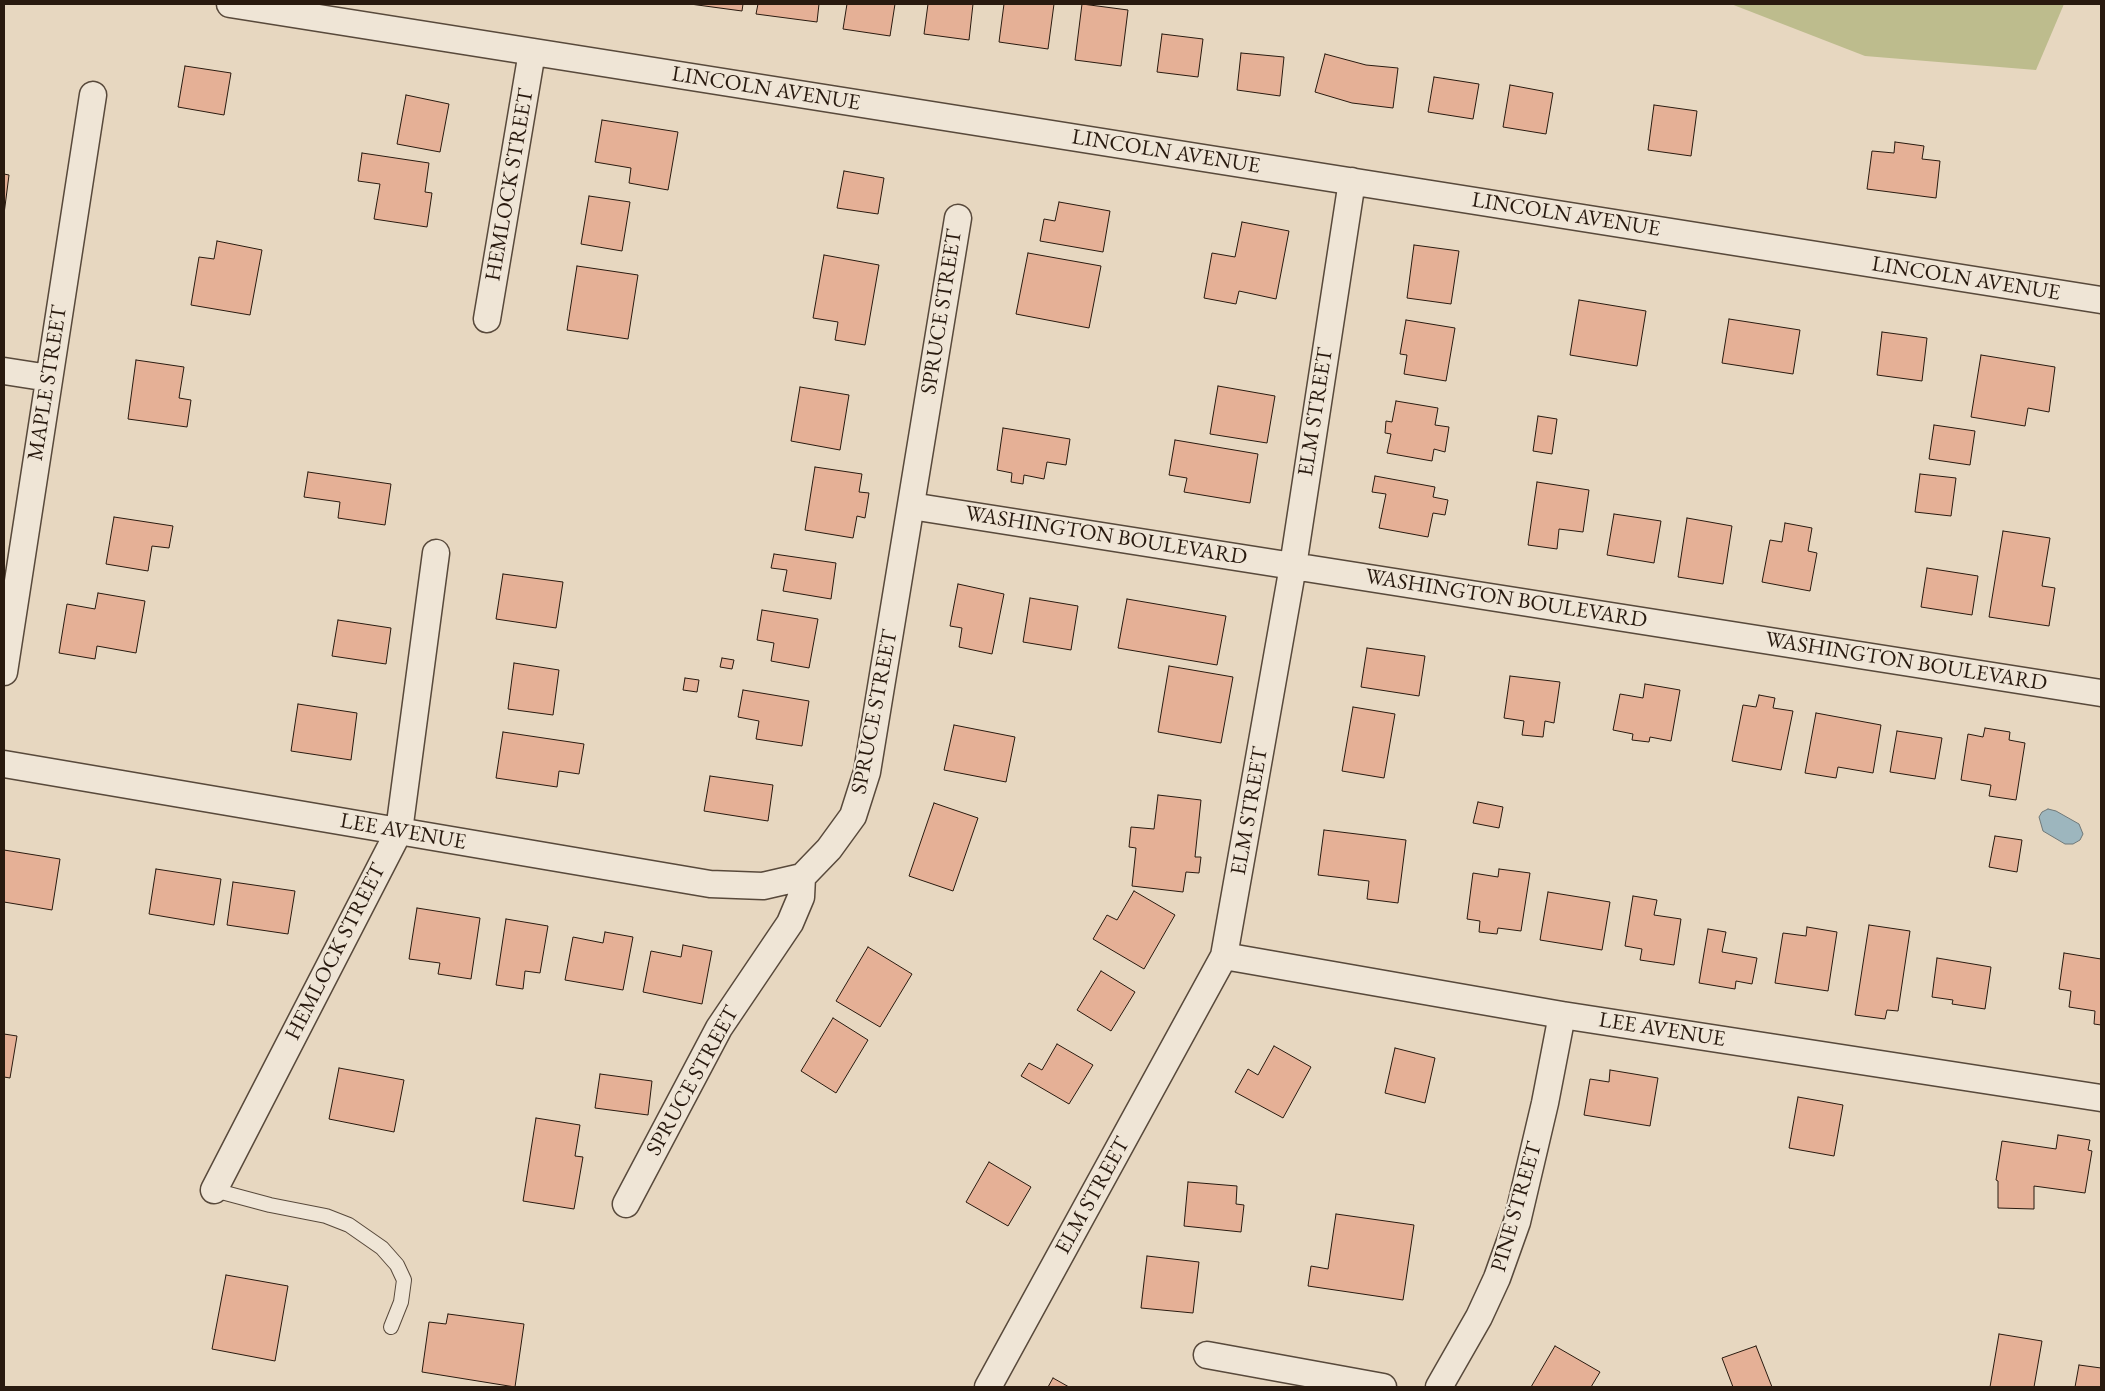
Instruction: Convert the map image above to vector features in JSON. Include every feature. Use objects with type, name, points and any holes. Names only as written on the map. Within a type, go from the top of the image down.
[{"type":"street","name":"LINCOLN AVENUE","points":[[230,4],[2101,300]]},
{"type":"street","name":"HEMLOCK STREET","points":[[487,319],[532,52]]},
{"type":"street","name":"MAPLE STREET","points":[[4,672],[93,95]]},
{"type":"street","name":"ELM STREET","points":[[988,1387],[1224,956],[1292,566],[1352,181]]},
{"type":"street","name":"SPRUCE STREET","points":[[626,1204],[719,1028],[790,923],[801,897],[802,877],[829,848],[853,816],[867,772],[958,218]]},
{"type":"street","points":[[4,371],[49,378]]},
{"type":"street","name":"WASHINGTON BOULEVARD","points":[[911,506],[2101,693]]},
{"type":"street","name":"HEMLOCK STREET","points":[[214,1190],[399,831],[436,553]]},
{"type":"street","name":"LEE AVENUE","points":[[4,764],[710,884],[763,886],[802,877]]},
{"type":"street","name":"LEE AVENUE","points":[[1224,956],[1562,1015],[2101,1098]]},
{"type":"street","name":"PINE STREET","points":[[1438,1387],[1479,1317],[1497,1278],[1517,1222],[1545,1103],[1562,1015]]},
{"type":"street","points":[[1207,1355],[1383,1387]]},
{"type":"lane","points":[[214,1190],[270,1205],[326,1216],[349,1225],[382,1248],[397,1265],[404,1280],[401,1302],[391,1326]]},
{"type":"shaded area","points":[[1731,4],[2064,4],[2036,70],[1865,56]]},
{"type":"water","points":[[2048,809],[2056,811],[2079,824],[2083,834],[2080,840],[2073,844],[2065,844],[2043,831],[2039,817],[2042,812]]},
{"type":"building","points":[[690,4],[743,4],[742,11]]},
{"type":"building","points":[[758,4],[819,4],[817,22],[756,14]]},
{"type":"building","points":[[847,4],[895,4],[890,36],[843,29]]},
{"type":"building","points":[[928,4],[973,4],[969,40],[924,34]]},
{"type":"building","points":[[1004,4],[1054,4],[1048,49],[999,42]]},
{"type":"building","points":[[1082,4],[1128,10],[1121,66],[1075,60]]},
{"type":"building","points":[[1162,34],[1203,39],[1198,77],[1157,72]]},
{"type":"building","points":[[1241,53],[1284,57],[1280,96],[1237,90]]},
{"type":"building","points":[[1325,54],[1366,65],[1398,68],[1393,108],[1352,103],[1315,92]]},
{"type":"building","points":[[185,66],[231,73],[224,115],[178,107]]},
{"type":"building","points":[[1434,77],[1479,84],[1473,119],[1428,112]]},
{"type":"building","points":[[1510,85],[1553,93],[1546,134],[1503,127]]},
{"type":"building","points":[[406,95],[449,104],[440,152],[397,144]]},
{"type":"building","points":[[1654,105],[1697,111],[1691,156],[1648,150]]},
{"type":"building","points":[[602,120],[678,132],[668,190],[629,183],[631,168],[595,162]]},
{"type":"building","points":[[1895,142],[1924,146],[1922,159],[1940,161],[1936,198],[1867,189],[1872,151],[1894,153]]},
{"type":"building","points":[[362,153],[429,163],[425,192],[432,193],[427,227],[374,219],[380,184],[358,181]]},
{"type":"building","points":[[844,171],[884,178],[878,214],[837,208]]},
{"type":"building","points":[[4,174],[9,175],[4,214]]},
{"type":"building","points":[[589,196],[630,202],[622,251],[581,244]]},
{"type":"building","points":[[1059,202],[1110,211],[1103,252],[1040,241],[1044,219],[1055,221]]},
{"type":"building","points":[[1242,222],[1289,231],[1276,299],[1239,291],[1236,304],[1204,298],[1212,253],[1235,257]]},
{"type":"building","points":[[217,241],[262,250],[250,315],[191,305],[199,257],[214,259]]},
{"type":"building","points":[[1414,245],[1459,251],[1451,304],[1407,298]]},
{"type":"building","points":[[1028,253],[1101,266],[1089,328],[1016,314]]},
{"type":"building","points":[[824,255],[879,265],[865,345],[835,340],[838,322],[813,318]]},
{"type":"building","points":[[577,266],[638,275],[628,339],[567,330]]},
{"type":"building","points":[[1579,300],[1646,311],[1637,366],[1570,355]]},
{"type":"building","points":[[1729,319],[1800,330],[1793,374],[1722,363]]},
{"type":"building","points":[[1406,320],[1455,328],[1446,381],[1404,374],[1407,355],[1400,354]]},
{"type":"building","points":[[1882,332],[1927,338],[1922,381],[1877,375]]},
{"type":"building","points":[[1981,355],[2055,367],[2049,412],[2028,408],[2025,426],[1971,417]]},
{"type":"building","points":[[136,360],[184,367],[179,398],[191,400],[187,427],[128,419]]},
{"type":"building","points":[[1218,386],[1275,396],[1267,443],[1210,434]]},
{"type":"building","points":[[800,387],[849,395],[840,450],[791,441]]},
{"type":"building","points":[[1396,401],[1438,408],[1435,425],[1449,427],[1445,452],[1434,449],[1432,461],[1387,453],[1391,434],[1385,433],[1386,421],[1392,422]]},
{"type":"building","points":[[1538,416],[1557,419],[1552,454],[1533,451]]},
{"type":"building","points":[[1934,425],[1975,431],[1970,465],[1929,459]]},
{"type":"building","points":[[1003,428],[1070,439],[1066,465],[1047,462],[1044,479],[1024,475],[1023,484],[1011,482],[1012,473],[997,470]]},
{"type":"building","points":[[1175,440],[1258,454],[1250,503],[1184,492],[1187,478],[1169,475]]},
{"type":"building","points":[[815,467],[862,474],[859,492],[869,493],[865,518],[857,516],[853,538],[805,530]]},
{"type":"building","points":[[308,472],[391,484],[385,525],[338,518],[340,502],[304,497]]},
{"type":"building","points":[[1920,474],[1956,478],[1951,516],[1915,512]]},
{"type":"building","points":[[1375,476],[1435,487],[1433,497],[1448,500],[1445,515],[1433,513],[1428,537],[1379,528],[1386,494],[1372,492]]},
{"type":"building","points":[[1537,482],[1589,490],[1583,532],[1559,529],[1557,549],[1528,545]]},
{"type":"building","points":[[1614,514],[1661,521],[1654,563],[1607,555]]},
{"type":"building","points":[[114,517],[173,526],[169,548],[152,546],[148,571],[106,564]]},
{"type":"building","points":[[1687,518],[1732,526],[1723,584],[1678,577]]},
{"type":"building","points":[[1785,523],[1812,528],[1808,551],[1817,553],[1810,591],[1762,582],[1770,540],[1782,542]]},
{"type":"building","points":[[2003,531],[2050,538],[2042,586],[2055,588],[2049,626],[1989,617]]},
{"type":"building","points":[[774,554],[836,563],[831,599],[783,591],[787,570],[771,568]]},
{"type":"building","points":[[1927,568],[1978,576],[1972,615],[1921,607]]},
{"type":"building","points":[[503,574],[563,582],[556,628],[496,619]]},
{"type":"building","points":[[958,584],[1004,594],[992,654],[959,647],[962,628],[950,626]]},
{"type":"building","points":[[98,593],[145,601],[136,653],[97,646],[95,659],[59,653],[67,604],[95,609]]},
{"type":"building","points":[[1030,598],[1078,606],[1071,650],[1023,642]]},
{"type":"building","points":[[1127,599],[1226,616],[1217,665],[1118,648]]},
{"type":"building","points":[[762,610],[818,619],[809,668],[771,661],[774,643],[757,640]]},
{"type":"building","points":[[338,620],[391,628],[386,664],[332,656]]},
{"type":"building","points":[[1367,648],[1425,656],[1419,696],[1361,687]]},
{"type":"building","points":[[722,658],[734,660],[732,669],[720,667]]},
{"type":"building","points":[[514,663],[559,670],[553,715],[508,709]]},
{"type":"building","points":[[1169,666],[1233,677],[1221,743],[1158,732]]},
{"type":"building","points":[[1510,676],[1560,682],[1554,723],[1545,721],[1543,737],[1522,735],[1524,721],[1504,718]]},
{"type":"building","points":[[685,678],[699,680],[697,692],[683,690]]},
{"type":"building","points":[[1645,684],[1680,690],[1671,741],[1650,737],[1649,742],[1632,740],[1633,734],[1613,730],[1620,694],[1643,698]]},
{"type":"building","points":[[743,690],[809,701],[802,746],[756,739],[759,721],[738,717]]},
{"type":"building","points":[[1759,695],[1775,698],[1773,708],[1793,711],[1781,770],[1732,761],[1743,705],[1756,707]]},
{"type":"building","points":[[298,704],[357,713],[351,760],[291,751]]},
{"type":"building","points":[[1353,707],[1395,714],[1384,778],[1342,771]]},
{"type":"building","points":[[1816,713],[1881,725],[1873,773],[1838,767],[1836,778],[1805,773]]},
{"type":"building","points":[[954,725],[1015,737],[1006,782],[944,770]]},
{"type":"building","points":[[1985,728],[2010,732],[2009,740],[2025,743],[2016,800],[1989,796],[1991,785],[1961,780],[1968,734],[1983,737]]},
{"type":"building","points":[[1897,731],[1942,738],[1935,779],[1890,772]]},
{"type":"building","points":[[503,732],[584,744],[579,774],[559,771],[557,787],[496,778]]},
{"type":"building","points":[[710,776],[773,785],[768,821],[704,811]]},
{"type":"building","points":[[1158,795],[1201,800],[1195,857],[1201,857],[1199,873],[1186,872],[1183,892],[1132,886],[1136,848],[1129,847],[1131,827],[1154,829]]},
{"type":"building","points":[[1478,802],[1503,807],[1499,828],[1473,823]]},
{"type":"building","points":[[934,803],[978,818],[953,891],[909,876]]},
{"type":"building","points":[[1324,830],[1406,840],[1398,903],[1367,899],[1369,881],[1318,875]]},
{"type":"building","points":[[1995,836],[2022,840],[2017,872],[1989,867]]},
{"type":"building","points":[[4,850],[60,859],[52,910],[4,902]]},
{"type":"building","points":[[156,869],[221,879],[214,925],[149,914]]},
{"type":"building","points":[[1499,869],[1530,873],[1521,931],[1498,928],[1497,934],[1479,932],[1480,921],[1467,919],[1473,873],[1498,877]]},
{"type":"building","points":[[233,882],[295,891],[288,934],[227,925]]},
{"type":"building","points":[[1134,891],[1175,915],[1144,969],[1093,939],[1107,915],[1117,920]]},
{"type":"building","points":[[1548,892],[1610,902],[1602,950],[1540,940]]},
{"type":"building","points":[[1633,896],[1657,900],[1654,915],[1681,919],[1674,965],[1640,960],[1642,949],[1625,946]]},
{"type":"building","points":[[417,908],[480,918],[471,979],[438,974],[440,963],[409,959]]},
{"type":"building","points":[[506,919],[548,926],[540,973],[525,971],[523,989],[496,985]]},
{"type":"building","points":[[1869,925],[1910,931],[1898,1011],[1887,1010],[1885,1019],[1855,1015]]},
{"type":"building","points":[[1807,927],[1837,932],[1828,991],[1775,983],[1783,933],[1806,936]]},
{"type":"building","points":[[1708,929],[1726,932],[1722,952],[1757,958],[1752,984],[1736,981],[1735,989],[1699,983]]},
{"type":"building","points":[[605,932],[633,937],[623,990],[565,980],[573,937],[603,943]]},
{"type":"building","points":[[683,945],[712,951],[702,1004],[643,992],[651,951],[681,957]]},
{"type":"building","points":[[868,947],[912,974],[880,1027],[836,1001]]},
{"type":"building","points":[[2064,953],[2101,959],[2101,1025],[2094,1024],[2095,1011],[2069,1007],[2071,991],[2059,989]]},
{"type":"building","points":[[1937,958],[1991,967],[1985,1009],[1952,1004],[1953,1000],[1932,997]]},
{"type":"building","points":[[1101,971],[1135,992],[1111,1031],[1077,1010]]},
{"type":"building","points":[[833,1018],[868,1040],[836,1093],[801,1071]]},
{"type":"building","points":[[4,1034],[17,1036],[10,1078],[4,1077]]},
{"type":"building","points":[[1057,1044],[1093,1065],[1069,1104],[1021,1076],[1029,1063],[1042,1070]]},
{"type":"building","points":[[1274,1046],[1311,1067],[1283,1118],[1235,1092],[1248,1069],[1258,1075]]},
{"type":"building","points":[[1395,1048],[1435,1058],[1425,1103],[1385,1093]]},
{"type":"building","points":[[339,1068],[404,1080],[394,1132],[329,1119]]},
{"type":"building","points":[[1610,1070],[1658,1078],[1650,1126],[1584,1115],[1590,1079],[1609,1082]]},
{"type":"building","points":[[600,1074],[652,1081],[648,1115],[595,1108]]},
{"type":"building","points":[[1798,1097],[1843,1105],[1834,1156],[1789,1148]]},
{"type":"building","points":[[536,1118],[580,1125],[575,1156],[583,1157],[574,1209],[523,1201]]},
{"type":"building","points":[[2058,1135],[2090,1140],[2088,1150],[2092,1151],[2085,1193],[2034,1186],[2034,1209],[1998,1208],[1998,1181],[1996,1180],[2002,1141],[2056,1149]]},
{"type":"building","points":[[989,1162],[1031,1187],[1008,1226],[966,1202]]},
{"type":"building","points":[[1188,1182],[1237,1186],[1236,1204],[1244,1205],[1241,1232],[1184,1226]]},
{"type":"building","points":[[1336,1214],[1414,1225],[1403,1300],[1308,1286],[1311,1266],[1328,1269]]},
{"type":"building","points":[[1147,1256],[1199,1262],[1193,1313],[1141,1308]]},
{"type":"building","points":[[226,1275],[288,1286],[275,1361],[212,1349]]},
{"type":"building","points":[[448,1314],[524,1324],[515,1387],[422,1372],[429,1322],[446,1324]]},
{"type":"building","points":[[1999,1334],[2042,1341],[2034,1387],[1990,1387]]},
{"type":"building","points":[[1555,1346],[1600,1372],[1591,1387],[1531,1387]]},
{"type":"building","points":[[1756,1346],[1772,1387],[1733,1387],[1722,1358]]},
{"type":"building","points":[[2079,1365],[2101,1368],[2101,1387],[2075,1387]]},
{"type":"building","points":[[1053,1378],[1069,1387],[1048,1387]]}]
